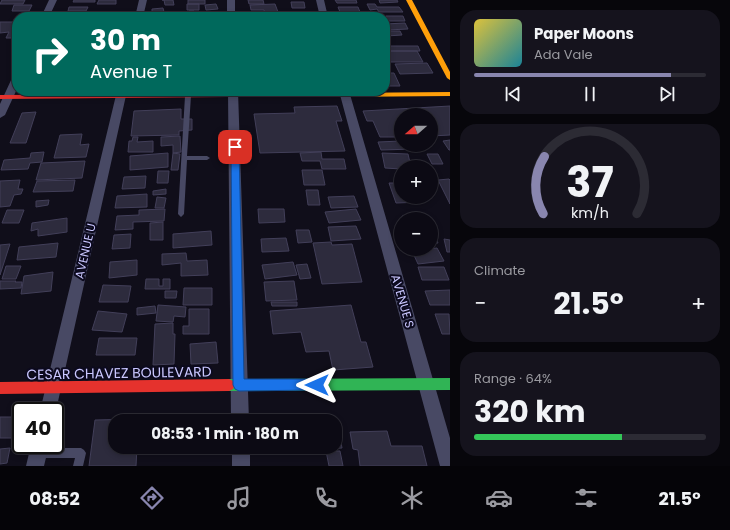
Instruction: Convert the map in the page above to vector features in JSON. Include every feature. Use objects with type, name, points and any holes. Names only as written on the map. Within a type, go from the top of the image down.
[{"type":"street","points":[[47,12],[53,0]]},
{"type":"street","points":[[140,12],[143,0]]},
{"type":"street","points":[[231,0],[231,12]]},
{"type":"street","points":[[320,0],[323,12]]},
{"type":"street","points":[[409,0],[450,78]]},
{"type":"street","points":[[0,115],[4,97],[12,85]]},
{"type":"street","points":[[390,93],[450,94]]},
{"type":"street","points":[[4,97],[33,96]]},
{"type":"street","name":"AVENUE U","points":[[50,402],[120,96]]},
{"type":"street","points":[[233,96],[240,414]]},
{"type":"street","name":"AVENUE S","points":[[346,96],[449,466]]},
{"type":"street","name":"CESAR CHAVEZ BOULEVARD","points":[[0,388],[450,384]]},
{"type":"street","points":[[241,454],[241,466]]},
{"type":"lane","points":[[181,214],[188,96]]},
{"type":"lane","points":[[184,158],[207,158]]},
{"type":"lane","points":[[38,455],[81,453],[78,466]]},
{"type":"building","points":[[2,0],[25,0],[23,4],[0,4]]},
{"type":"building","points":[[74,0],[95,0],[95,2],[73,2]]},
{"type":"building","points":[[99,0],[116,0],[116,4],[97,4]]},
{"type":"building","points":[[164,0],[173,0],[174,5],[165,5]]},
{"type":"building","points":[[188,0],[205,0],[205,4],[188,4]]},
{"type":"building","points":[[248,0],[263,0],[264,4],[249,4]]},
{"type":"building","points":[[335,0],[356,0],[357,3],[337,3]]},
{"type":"building","points":[[379,0],[397,0],[398,2],[380,3]]},
{"type":"building","points":[[291,2],[304,2],[305,8],[292,8]]},
{"type":"building","points":[[187,4],[199,4],[199,10],[187,10]]},
{"type":"building","points":[[216,4],[218,9],[206,10],[205,5]]},
{"type":"building","points":[[275,4],[278,12],[251,10],[250,5]]},
{"type":"building","points":[[367,4],[375,4],[377,7],[399,7],[403,12],[379,12],[377,9],[370,10]]},
{"type":"building","points":[[14,5],[32,5],[29,11],[12,11]]},
{"type":"building","points":[[69,7],[88,7],[86,11],[68,11]]},
{"type":"building","points":[[338,7],[358,7],[360,12],[340,12]]},
{"type":"building","points":[[163,8],[164,12],[152,12],[152,9]]},
{"type":"building","points":[[390,16],[403,16],[405,21],[390,21]]},
{"type":"building","points":[[0,22],[12,22],[12,38],[6,38],[9,32],[0,33]]},
{"type":"building","points":[[405,23],[408,29],[390,30],[390,24]]},
{"type":"building","points":[[390,31],[400,31],[402,35],[390,36]]},
{"type":"building","points":[[390,46],[418,46],[420,51],[390,51]]},
{"type":"building","points":[[390,51],[417,51],[423,62],[390,62]]},
{"type":"building","points":[[427,63],[433,73],[400,74],[395,64]]},
{"type":"building","points":[[390,73],[394,73],[400,86],[390,86]]},
{"type":"building","points":[[337,106],[342,121],[336,121],[345,151],[260,153],[254,114],[295,113],[294,107]]},
{"type":"building","points":[[450,106],[450,135],[438,136],[438,108],[415,108]]},
{"type":"building","points":[[181,109],[181,119],[192,119],[192,130],[179,131],[179,135],[131,136],[134,111]]},
{"type":"building","points":[[394,109],[394,137],[380,137],[373,121],[367,121],[363,111]]},
{"type":"building","points":[[36,112],[26,143],[10,143],[22,113]]},
{"type":"building","points":[[82,134],[80,145],[89,144],[86,157],[54,158],[60,135]]},
{"type":"building","points":[[180,136],[181,152],[173,153],[173,145],[161,146],[161,137]]},
{"type":"building","points":[[133,137],[138,137],[137,142],[153,141],[153,152],[128,152],[129,141],[132,141]]},
{"type":"building","points":[[450,140],[450,150],[449,150],[443,141]]},
{"type":"building","points":[[394,141],[394,150],[381,150],[378,142]]},
{"type":"building","points":[[44,152],[42,162],[30,163],[28,169],[1,170],[4,160],[30,158],[31,153]]},
{"type":"building","points":[[321,152],[322,159],[344,159],[346,169],[322,169],[320,161],[302,161],[300,153]]},
{"type":"building","points":[[168,153],[168,167],[130,170],[130,156]]},
{"type":"building","points":[[173,153],[180,154],[178,170],[171,170]]},
{"type":"building","points":[[382,153],[408,154],[409,160],[394,160],[394,169],[385,168]]},
{"type":"building","points":[[427,154],[438,154],[443,164],[438,164],[438,160],[430,160]]},
{"type":"building","points":[[85,161],[82,178],[36,180],[41,163]]},
{"type":"building","points":[[302,170],[322,170],[325,185],[304,185]]},
{"type":"building","points":[[158,171],[169,171],[168,183],[157,183]]},
{"type":"building","points":[[146,176],[145,188],[122,189],[124,177]]},
{"type":"building","points":[[20,180],[18,189],[23,189],[21,194],[14,195],[10,206],[0,207],[0,181]]},
{"type":"building","points":[[75,180],[73,191],[33,192],[37,181]]},
{"type":"building","points":[[438,180],[450,180],[450,204]]},
{"type":"building","points":[[389,183],[394,183],[394,197]]},
{"type":"building","points":[[166,189],[166,194],[153,195],[153,191]]},
{"type":"building","points":[[306,190],[318,190],[320,205],[308,205]]},
{"type":"building","points":[[147,194],[147,207],[115,208],[117,196]]},
{"type":"building","points":[[354,196],[358,207],[331,208],[328,197]]},
{"type":"building","points":[[157,197],[166,198],[164,208],[155,208]]},
{"type":"building","points":[[49,200],[48,205],[36,207],[36,201]]},
{"type":"building","points":[[165,209],[164,221],[133,222],[133,229],[115,230],[117,216],[139,215],[139,210]]},
{"type":"building","points":[[258,209],[284,209],[285,222],[259,223]]},
{"type":"building","points":[[356,209],[361,220],[329,223],[325,212]]},
{"type":"building","points":[[7,210],[24,210],[19,223],[2,223]]},
{"type":"building","points":[[67,218],[67,232],[38,236],[38,229],[31,231],[32,223]]},
{"type":"building","points":[[163,222],[163,240],[150,240],[150,223]]},
{"type":"building","points":[[356,226],[361,239],[331,241],[328,227]]},
{"type":"building","points":[[296,230],[309,230],[312,242],[298,243]]},
{"type":"building","points":[[211,231],[212,245],[173,248],[173,234]]},
{"type":"building","points":[[131,234],[130,248],[112,249],[114,235]]},
{"type":"building","points":[[286,238],[289,251],[262,252],[261,239]]},
{"type":"building","points":[[444,239],[450,240],[450,252],[447,252]]},
{"type":"building","points":[[331,242],[332,245],[352,244],[362,282],[322,284],[313,243]]},
{"type":"building","points":[[58,243],[56,257],[17,260],[19,247]]},
{"type":"building","points":[[10,244],[0,275],[0,245]]},
{"type":"building","points":[[438,250],[444,261],[418,264],[414,256],[438,256]]},
{"type":"building","points":[[186,253],[187,261],[207,260],[208,275],[181,276],[181,263],[162,265],[162,254]]},
{"type":"building","points":[[137,260],[137,275],[109,278],[110,262]]},
{"type":"building","points":[[293,262],[297,275],[265,279],[262,265]]},
{"type":"building","points":[[307,264],[311,278],[300,279],[296,265]]},
{"type":"building","points":[[6,266],[21,266],[16,279],[2,279]]},
{"type":"building","points":[[418,267],[444,267],[449,280],[422,280]]},
{"type":"building","points":[[53,272],[51,291],[21,294],[24,276]]},
{"type":"building","points":[[146,279],[159,279],[159,286],[163,286],[163,279],[170,279],[170,289],[145,289]]},
{"type":"building","points":[[0,281],[22,282],[21,288],[0,289]]},
{"type":"building","points":[[294,281],[297,300],[266,301],[264,282]]},
{"type":"building","points":[[103,285],[131,286],[128,302],[99,302]]},
{"type":"building","points":[[184,288],[212,288],[212,305],[183,305]]},
{"type":"building","points":[[450,290],[450,305],[430,305],[425,291]]},
{"type":"building","points":[[165,291],[177,291],[176,298],[165,298]]},
{"type":"building","points":[[271,302],[297,302],[297,306],[272,306]]},
{"type":"building","points":[[158,305],[186,307],[185,317],[174,316],[173,322],[156,321]]},
{"type":"building","points":[[351,305],[361,342],[366,342],[373,367],[333,370],[329,351],[306,352],[301,332],[273,334],[270,311]]},
{"type":"building","points":[[155,306],[156,313],[137,315],[137,308]]},
{"type":"building","points":[[189,309],[209,309],[209,334],[183,334],[183,326],[189,326]]},
{"type":"building","points":[[98,311],[127,314],[122,332],[92,330]]},
{"type":"building","points":[[435,314],[449,314],[450,334],[442,334]]},
{"type":"building","points":[[173,323],[173,334],[175,334],[174,364],[153,365],[155,324]]},
{"type":"building","points":[[99,338],[137,338],[135,355],[96,355]]},
{"type":"building","points":[[216,342],[218,363],[191,364],[190,344]]},
{"type":"building","points":[[0,417],[12,417],[12,438],[0,438]]},
{"type":"building","points":[[95,420],[108,420],[108,454],[137,454],[136,466],[89,466]]},
{"type":"building","points":[[387,431],[391,446],[422,446],[427,466],[360,466],[358,450],[353,449],[350,432]]},
{"type":"building","points":[[10,448],[7,463],[0,464],[0,449]]},
{"type":"building","points":[[327,454],[341,454],[343,466],[329,466]]},
{"type":"traffic: fast","points":[[229,385],[450,384]]},
{"type":"traffic: slow","points":[[409,0],[450,78]]},
{"type":"traffic: slow","points":[[390,95],[450,94]]},
{"type":"traffic: jam","points":[[0,97],[168,96]]},
{"type":"traffic: jam","points":[[0,388],[229,385]]},
{"type":"route","points":[[235,147],[239,385],[317,385]]}]
